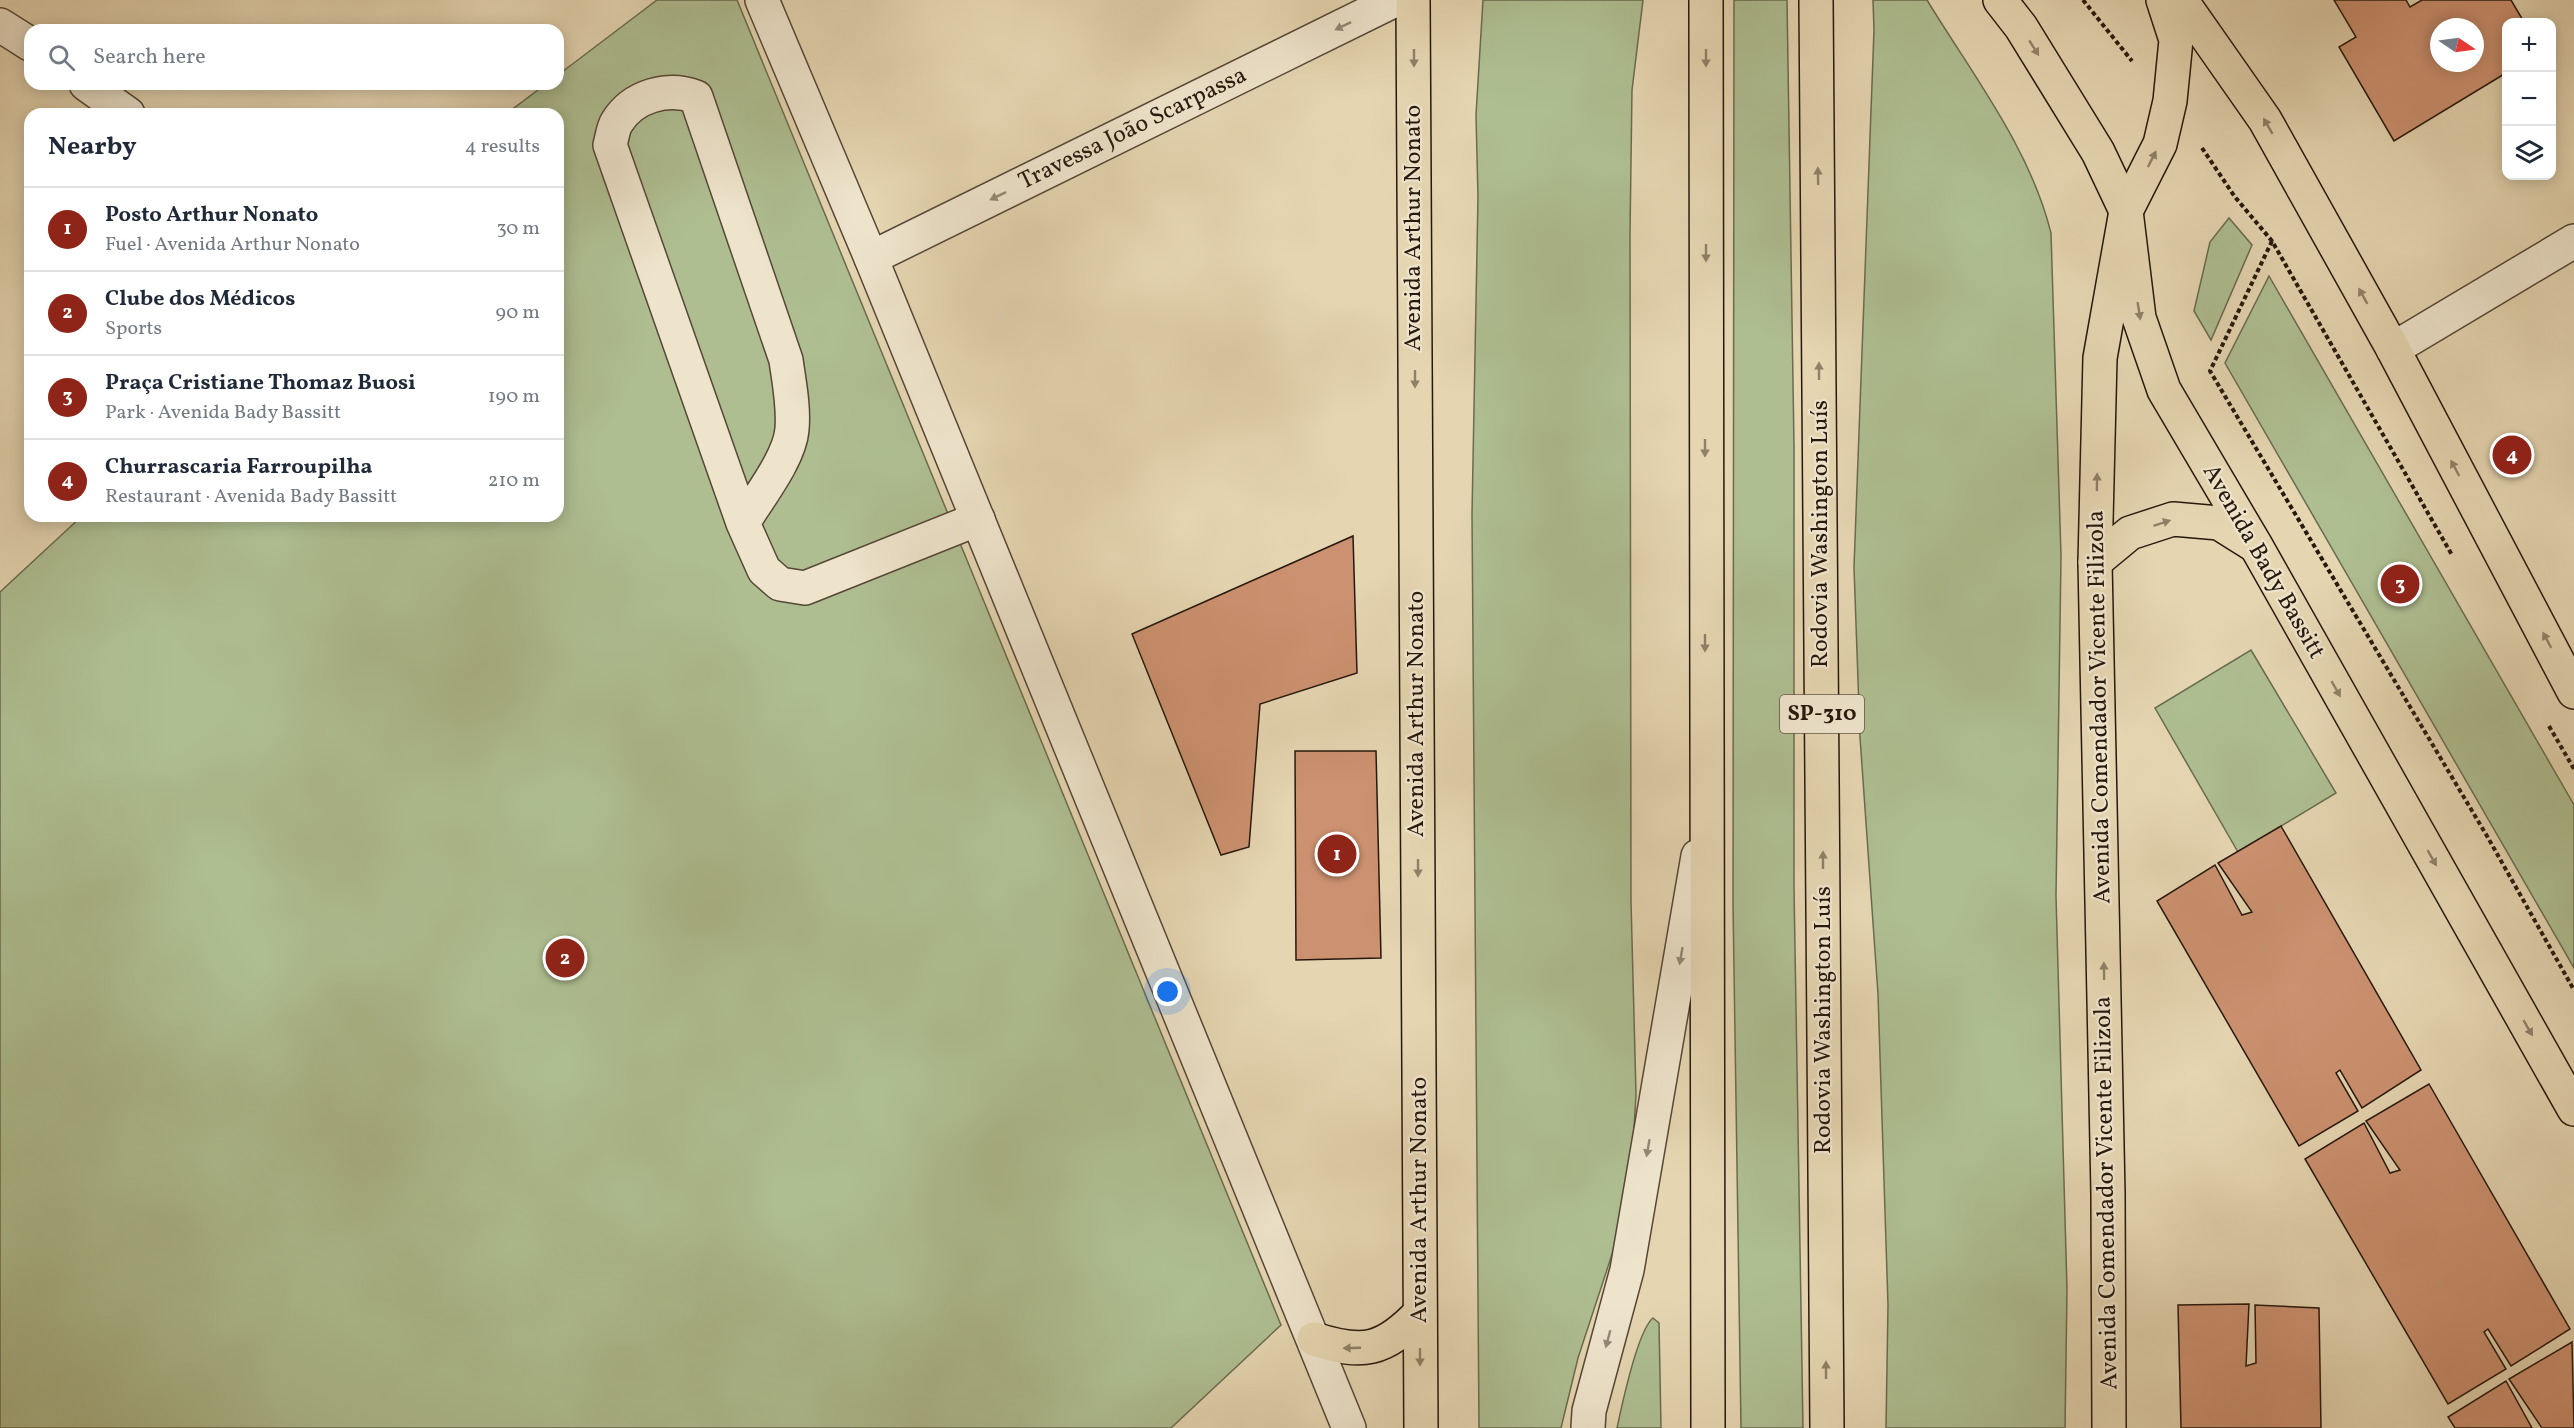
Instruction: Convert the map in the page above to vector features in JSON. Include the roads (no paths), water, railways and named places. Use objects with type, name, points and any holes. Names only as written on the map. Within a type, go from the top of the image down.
[{"type":"main road","name":"Avenida Arthur Nonato","points":[[1413,0],[1421,1428]]},
{"type":"main road","points":[[1706,0],[1705,815],[1708,1428]]},
{"type":"main road","name":"Rodovia Washington Luís","points":[[1816,0],[1827,1428]]},
{"type":"main road","name":"Avenida Bady Bassitt","points":[[2000,0],[2021,27],[2098,152],[2126,211],[2139,318],[2164,390],[2256,546],[2574,1108]]},
{"type":"main road","name":"Avenida Comendador Vicente Filizola","points":[[2109,1428],[2108,1194],[2095,562],[2100,358],[2126,211],[2160,144],[2170,102],[2176,40],[2163,0]]},
{"type":"main road","points":[[2181,0],[2265,120],[2393,349],[2574,692]]},
{"type":"main road","points":[[2095,562],[2130,533],[2174,519],[2219,523],[2256,546]]},
{"type":"main road","points":[[1314,1339],[1343,1348],[1372,1347],[1399,1335],[1420,1313]]},
{"type":"street","points":[[762,0],[871,258],[1314,1339],[1348,1428]]},
{"type":"street","name":"Travessa João Scarpassa","points":[[871,258],[1395,0]]},
{"type":"street","points":[[0,25],[24,40]]},
{"type":"street","points":[[94,90],[120,108]]},
{"type":"street","points":[[742,523],[783,457],[792,431],[792,399],[786,360],[696,97],[682,92],[658,94],[635,103],[616,123],[610,145],[742,523],[764,570],[780,584],[805,588],[978,519]]},
{"type":"street","points":[[2393,349],[2574,241]]},
{"type":"street","points":[[1588,1428],[1589,1412],[1627,1270],[1705,815]]},
{"type":"place","name":"Churrascaria Farroupilha","points":[[2512,455]]},
{"type":"place","name":"Praça Cristiane Thomaz Buosi","points":[[2400,584]]},
{"type":"place","name":"Posto Arthur Nonato","points":[[1337,854]]},
{"type":"place","name":"Clube dos Médicos","points":[[565,958]]}]
